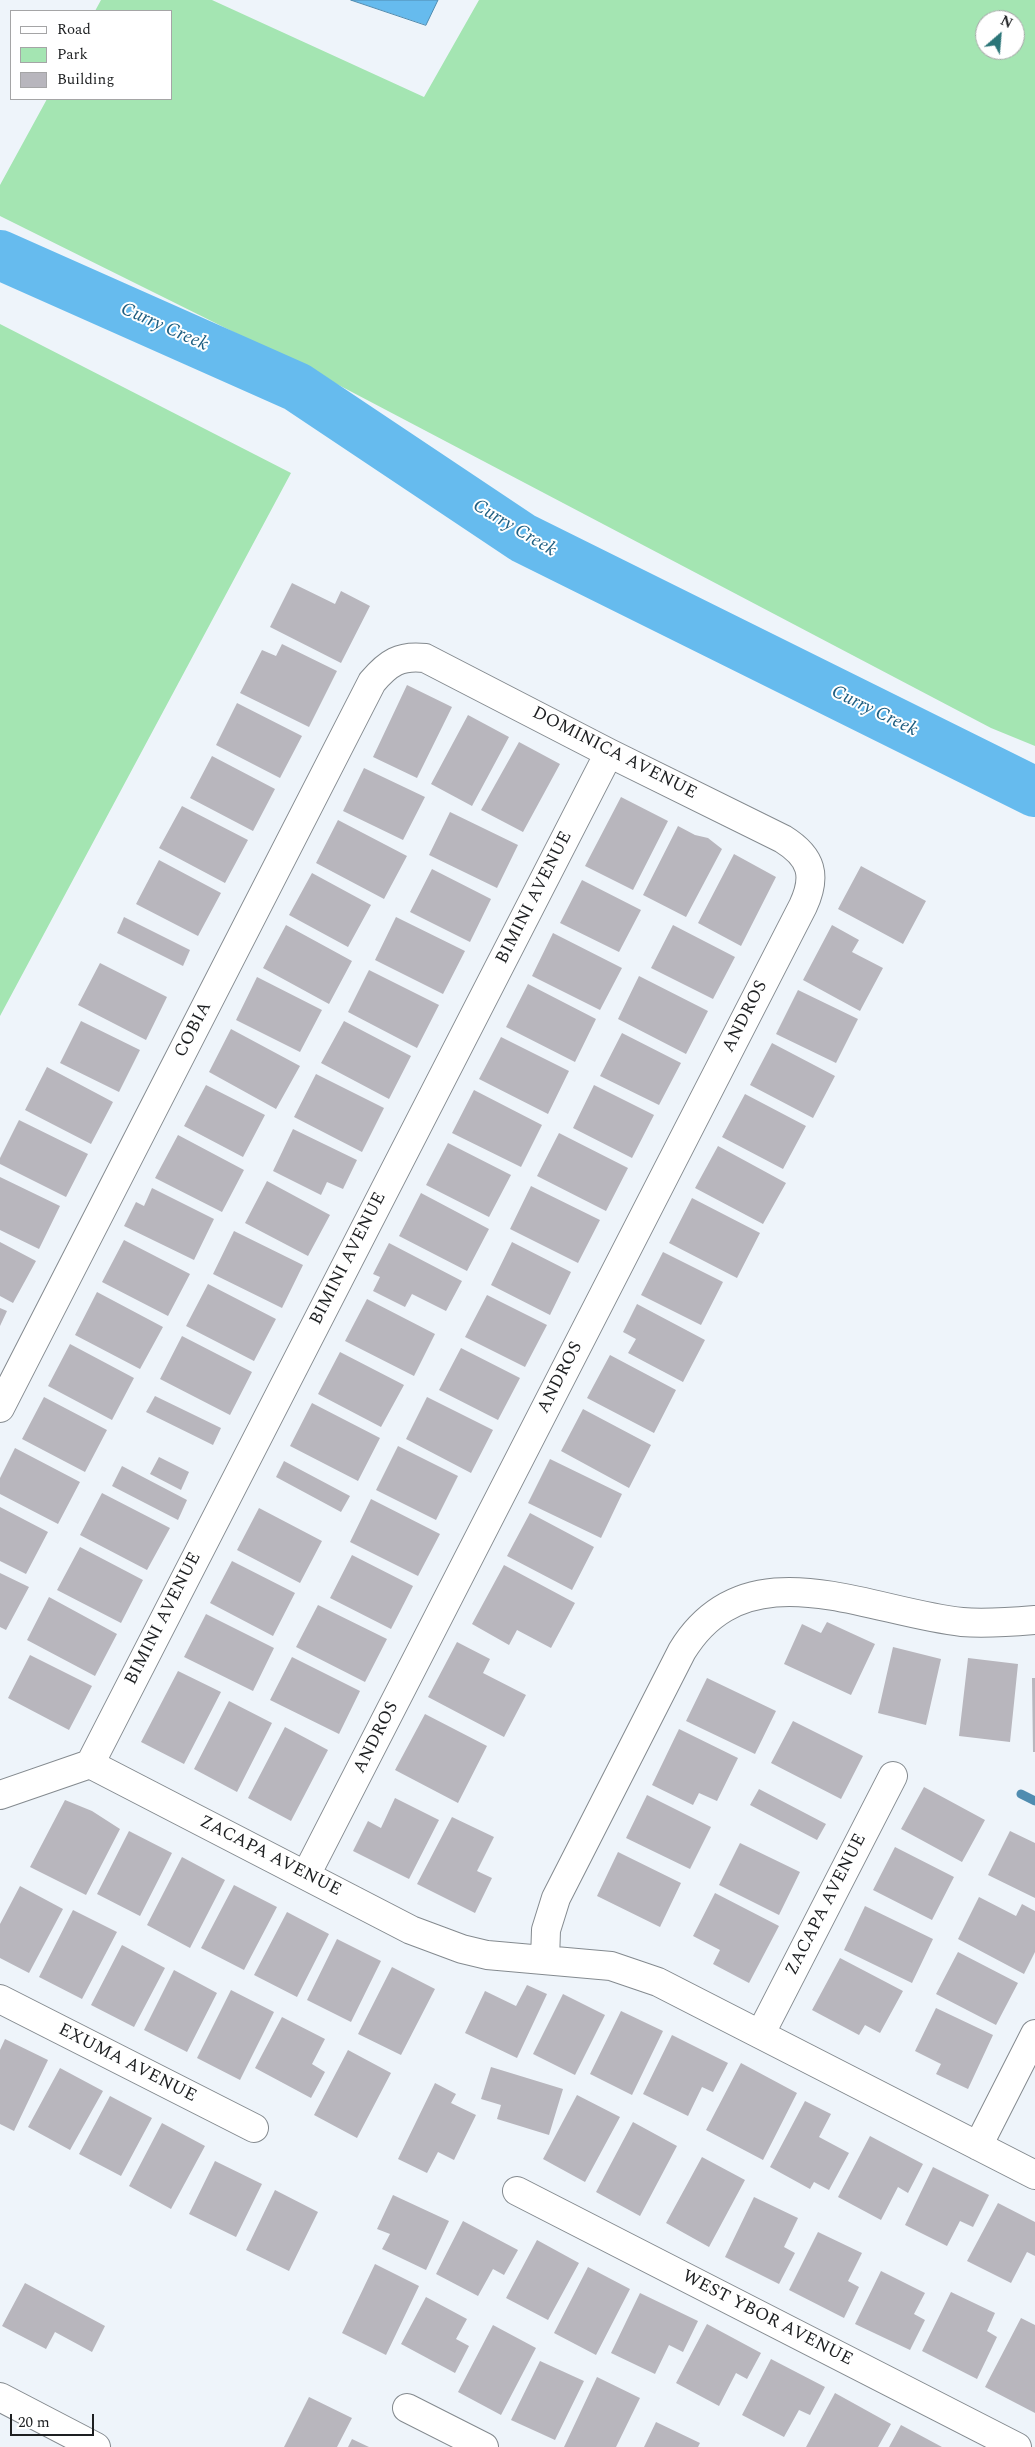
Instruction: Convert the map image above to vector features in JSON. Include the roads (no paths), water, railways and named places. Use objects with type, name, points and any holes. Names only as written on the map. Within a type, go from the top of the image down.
[{"type":"street","name":"DOMINICA AVENUE","points":[[397,659],[425,658],[609,753],[784,839],[803,855],[809,867],[811,878]]},
{"type":"street","name":"COBIA","points":[[0,1408],[372,682],[384,668],[397,659]]},
{"type":"street","name":"BIMINI AVENUE","points":[[90,1764],[609,753]]},
{"type":"street","name":"ANDROS","points":[[306,1875],[803,906],[811,878]]},
{"type":"street","points":[[545,1960],[546,1930],[553,1905],[682,1651],[694,1632],[713,1614],[752,1596],[770,1592],[803,1591],[963,1622],[1035,1620]]},
{"type":"street","points":[[0,1795],[90,1764]]},
{"type":"street","name":"ZACAPA AVENUE","points":[[90,1764],[411,1930],[437,1941],[487,1955],[591,1963],[631,1971],[761,2033],[1035,2174]]},
{"type":"street","name":"ZACAPA AVENUE","points":[[761,2033],[893,1776]]},
{"type":"street","name":"EXUMA AVENUE","points":[[0,1999],[254,2128]]},
{"type":"street","points":[[978,2146],[1035,2034]]},
{"type":"street","name":"WEST YBOR AVENUE","points":[[517,2191],[1017,2447]]},
{"type":"street","points":[[0,2397],[96,2447]]},
{"type":"street","points":[[407,2408],[484,2447]]},
{"type":"water","points":[[351,0],[438,0],[426,25]]},
{"type":"waterway","name":"Curry Creek","points":[[0,255],[297,387],[523,538],[1035,792]]},
{"type":"waterway","points":[[1021,1794],[1035,1801]]}]
